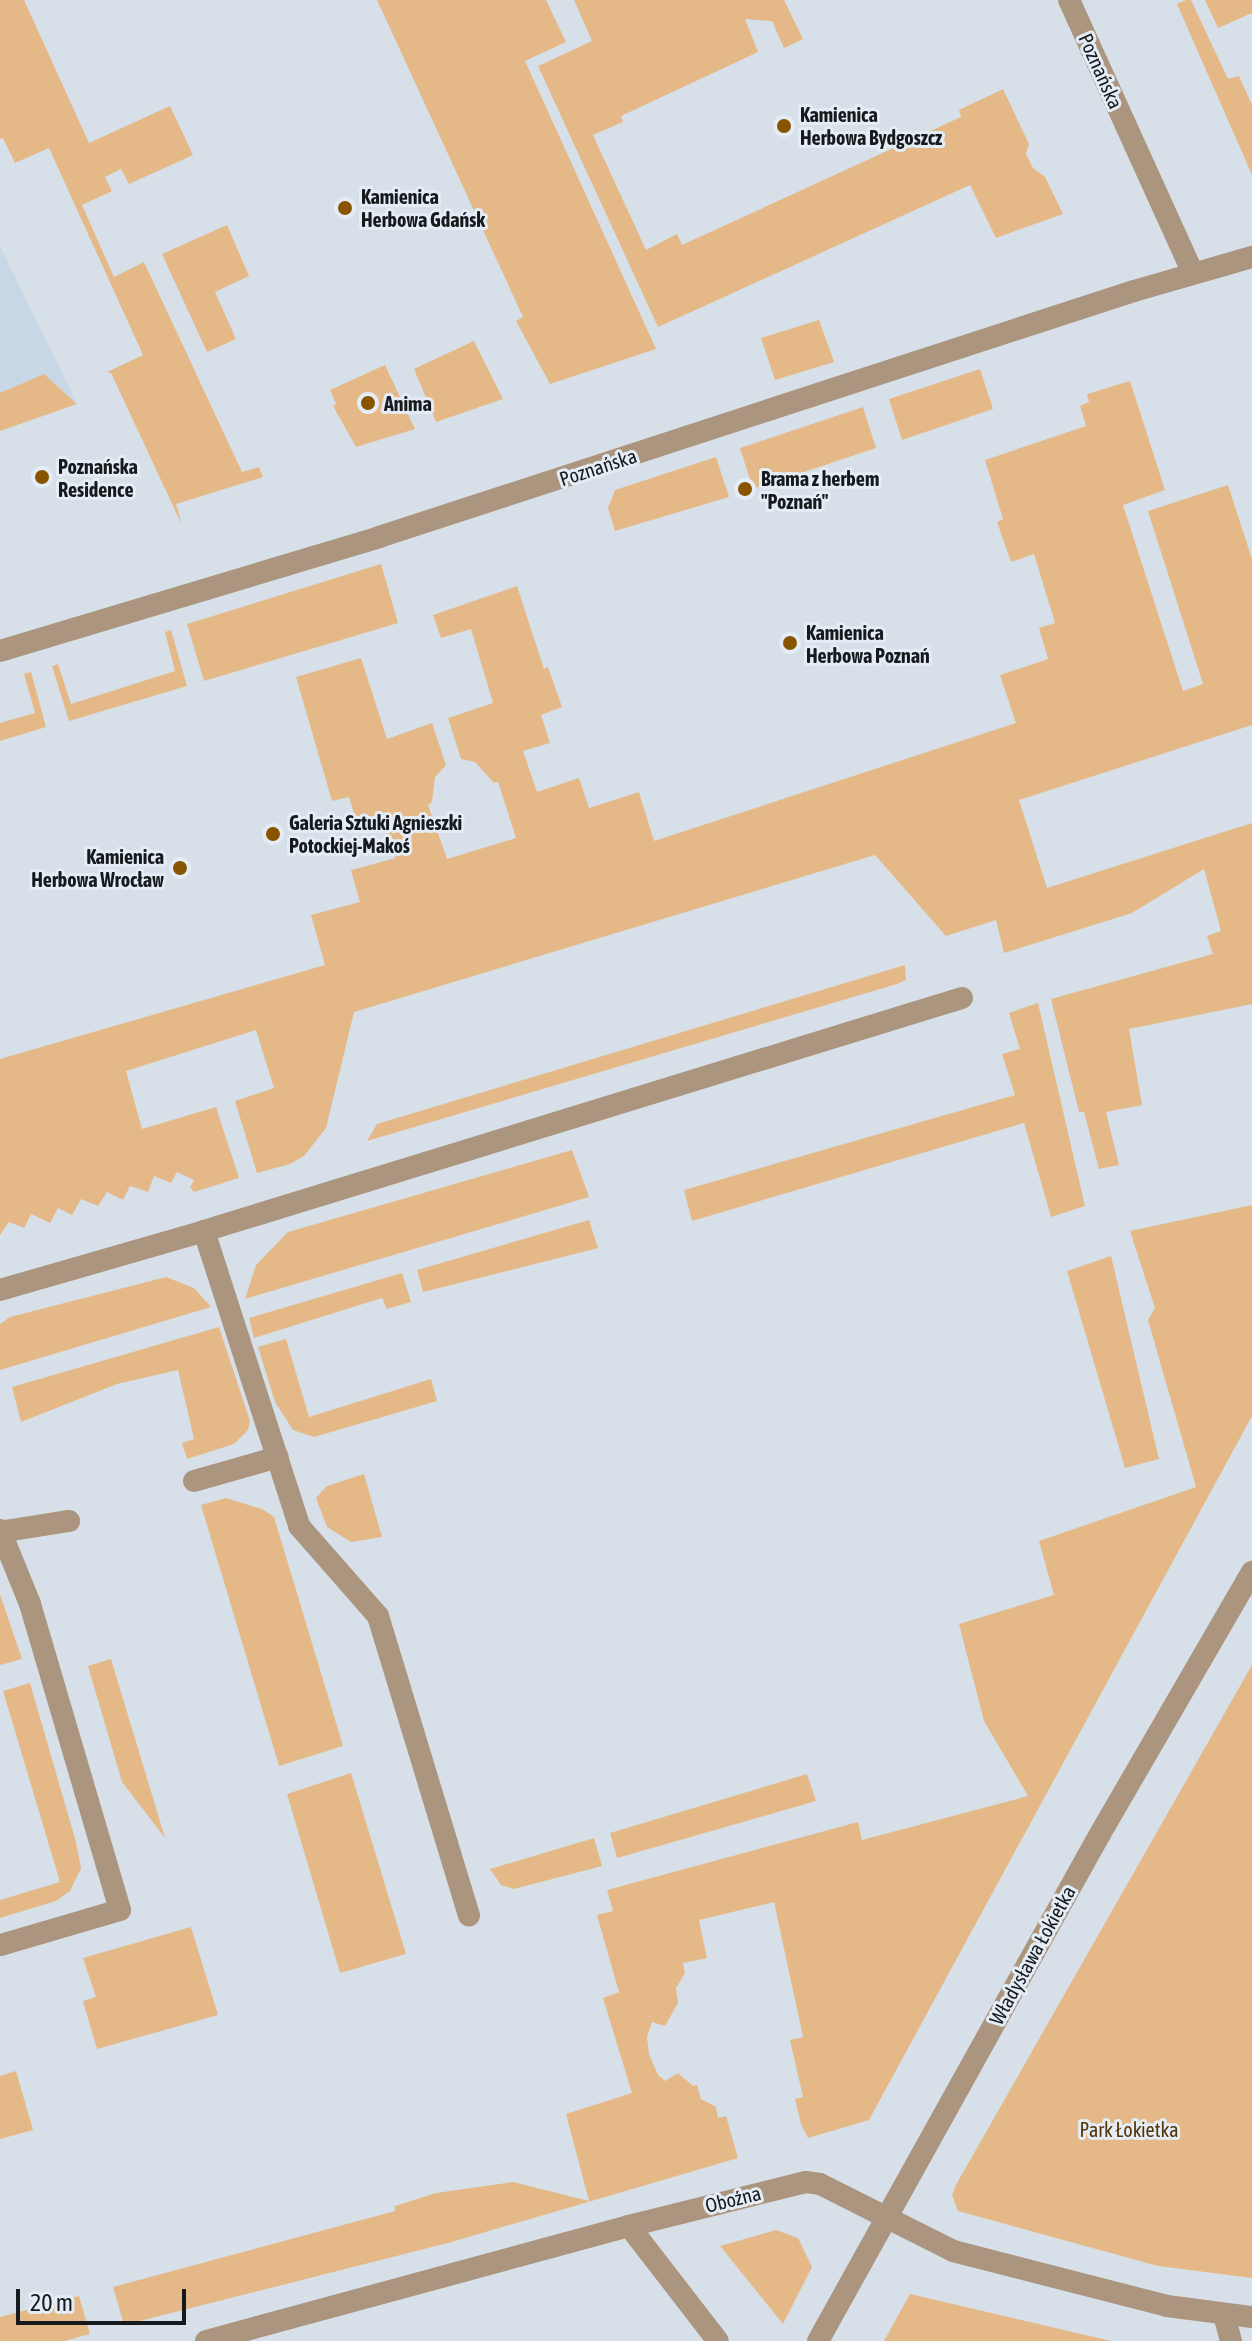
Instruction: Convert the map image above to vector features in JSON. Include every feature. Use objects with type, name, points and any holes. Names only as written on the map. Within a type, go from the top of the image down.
[{"type":"street","name":"Poznańska","points":[[1069,0],[1193,273]]},
{"type":"street","name":"Poznańska","points":[[0,651],[379,537],[1193,273],[1252,257]]},
{"type":"street","points":[[0,1290],[204,1231],[962,998]]},
{"type":"street","points":[[204,1231],[299,1526],[378,1616],[469,1916]]},
{"type":"street","points":[[194,1481],[278,1457]]},
{"type":"street","points":[[0,1945],[120,1910],[30,1604],[0,1532],[69,1521]]},
{"type":"street","name":"Władysława Łokietka","points":[[818,2341],[1252,1572]]},
{"type":"street","name":"Oboźna","points":[[206,2341],[629,2226],[806,2182],[820,2184],[953,2251],[1167,2306],[1252,2317]]},
{"type":"street","points":[[629,2226],[718,2341]]},
{"type":"street","points":[[1224,2315],[1231,2341]]},
{"type":"shaded area","points":[[0,246],[77,404],[44,374],[0,393]]},
{"type":"green space","points":[[0,0],[24,0],[89,143],[170,106],[193,155],[129,184],[121,169],[105,177],[112,191],[82,205],[114,277],[144,262],[242,472],[259,467],[263,477],[176,504],[182,525],[111,373],[107,372],[143,355],[49,148],[15,163],[3,138],[0,139]]},
{"type":"green space","points":[[377,0],[546,0],[566,42],[525,61],[656,349],[550,384],[516,321],[523,317]]},
{"type":"green space","points":[[574,0],[784,0],[803,39],[784,48],[772,21],[745,19],[758,52],[621,116],[623,122],[593,135],[646,250],[677,234],[682,245],[961,117],[959,110],[1003,89],[1029,144],[1026,154],[1033,168],[1045,177],[1063,214],[996,238],[970,185],[658,327],[538,66],[592,41]]},
{"type":"green space","points":[[1191,0],[1228,79],[1239,76],[1252,105],[1252,175],[1177,4]]},
{"type":"green space","points":[[1205,0],[1252,0],[1252,13],[1218,28]]},
{"type":"green space","points":[[227,225],[249,276],[215,292],[236,339],[207,352],[162,254]]},
{"type":"green space","points":[[819,320],[834,362],[775,380],[761,338]]},
{"type":"green space","points":[[474,341],[503,399],[436,422],[414,369]]},
{"type":"green space","points":[[385,365],[415,429],[356,447],[333,406],[336,404],[330,390]]},
{"type":"green space","points":[[980,369],[993,409],[902,440],[889,399]]},
{"type":"green space","points":[[44,374],[77,404],[0,431],[0,393]]},
{"type":"green space","points":[[1130,381],[1165,490],[1123,505],[1183,691],[1203,684],[1148,511],[1228,485],[1252,559],[1252,725],[1019,800],[1047,888],[1252,823],[1252,1004],[1129,1029],[1142,1105],[1106,1112],[1119,1165],[1099,1169],[1084,1112],[1079,1112],[1051,999],[1213,954],[1207,936],[1221,931],[1204,869],[1132,913],[1004,953],[996,920],[946,936],[875,855],[354,1012],[326,1128],[304,1156],[290,1164],[257,1173],[235,1101],[274,1088],[256,1030],[126,1071],[142,1129],[216,1107],[239,1178],[194,1192],[190,1187],[194,1180],[177,1172],[171,1183],[154,1176],[148,1192],[130,1186],[123,1200],[107,1192],[98,1206],[81,1199],[72,1215],[58,1208],[50,1223],[31,1214],[24,1228],[9,1222],[0,1235],[0,1059],[325,965],[311,915],[360,902],[351,870],[396,858],[384,819],[358,826],[349,797],[332,801],[296,677],[361,658],[387,739],[432,723],[446,765],[435,777],[432,802],[428,805],[447,859],[516,838],[498,782],[494,783],[475,762],[461,759],[448,718],[493,703],[471,629],[441,638],[433,615],[517,586],[544,669],[548,667],[562,707],[541,715],[550,743],[523,751],[537,792],[579,778],[589,808],[639,792],[654,841],[1016,723],[1000,675],[1048,659],[1039,628],[1055,623],[1034,554],[1011,562],[997,522],[1003,519],[985,460],[1086,426],[1080,406],[1089,402],[1087,394]]},
{"type":"green space","points":[[863,407],[876,448],[753,489],[740,448]]},
{"type":"green space","points":[[716,457],[729,497],[615,531],[608,508],[615,490]]},
{"type":"green space","points":[[381,564],[398,623],[204,681],[187,624]]},
{"type":"green space","points":[[171,630],[187,686],[69,721],[52,666],[58,664],[71,704],[175,671],[165,632]]},
{"type":"green space","points":[[31,672],[46,727],[0,741],[0,723],[35,713],[24,674]]},
{"type":"green space","points":[[905,965],[906,980],[897,984],[367,1141],[377,1124]]},
{"type":"green space","points":[[1038,1003],[1085,1206],[1051,1217],[1024,1123],[692,1221],[684,1190],[1015,1095],[1002,1054],[1020,1049],[1009,1013]]},
{"type":"green space","points":[[572,1150],[589,1197],[245,1299],[256,1265],[288,1232]]},
{"type":"green space","points":[[1252,1205],[1252,1416],[869,2120],[808,2138],[801,2124],[795,2099],[803,2097],[790,2040],[803,2037],[774,1902],[699,1920],[707,1958],[683,1963],[685,1973],[676,1988],[678,2003],[665,2026],[652,2022],[647,2037],[649,2054],[658,2075],[665,2081],[678,2073],[693,2086],[697,2085],[701,2099],[716,2107],[718,2118],[726,2116],[738,2158],[448,2243],[124,2325],[113,2287],[395,2211],[395,2206],[436,2193],[513,2182],[589,2201],[566,2114],[632,2093],[603,1998],[619,1992],[597,1915],[613,1911],[607,1890],[858,1822],[862,1840],[1028,1796],[984,1721],[959,1624],[1054,1595],[1039,1541],[1196,1487],[1148,1320],[1155,1308],[1130,1231]]},
{"type":"green space","points":[[589,1220],[598,1248],[423,1292],[417,1270]]},
{"type":"green space","points":[[1111,1256],[1159,1459],[1125,1468],[1067,1271]]},
{"type":"green space","points":[[402,1273],[411,1302],[387,1309],[382,1298],[254,1338],[249,1318]]},
{"type":"green space","points":[[166,1277],[194,1288],[211,1307],[0,1370],[0,1324],[10,1317]]},
{"type":"green space","points":[[219,1327],[250,1421],[248,1430],[234,1444],[187,1459],[182,1443],[194,1439],[178,1370],[117,1384],[21,1422],[12,1387]]},
{"type":"green space","points":[[286,1339],[309,1417],[431,1379],[437,1401],[314,1437],[293,1430],[275,1402],[258,1347]]},
{"type":"green space","points":[[364,1474],[382,1537],[351,1542],[327,1527],[316,1498],[327,1486]]},
{"type":"green space","points":[[226,1498],[262,1509],[274,1517],[343,1746],[279,1766],[201,1505]]},
{"type":"green space","points":[[0,1594],[22,1659],[0,1665]]},
{"type":"green space","points":[[111,1659],[165,1838],[122,1782],[88,1666]]},
{"type":"green space","name":"Park Łokietka","points":[[1252,1665],[1252,2278],[1158,2266],[958,2211],[952,2195],[957,2183]]},
{"type":"green space","points":[[30,1683],[81,1868],[70,1891],[56,1901],[0,1918],[0,1900],[60,1882],[3,1691]]},
{"type":"green space","points":[[351,1773],[406,1954],[340,1973],[287,1794]]},
{"type":"green space","points":[[807,1774],[816,1801],[617,1858],[610,1833]]},
{"type":"green space","points":[[594,1838],[602,1866],[514,1889],[501,1885],[490,1869]]},
{"type":"green space","points":[[191,1927],[218,2015],[97,2049],[83,2001],[96,1997],[83,1958]]},
{"type":"green space","points":[[16,2071],[33,2130],[0,2139],[0,2076]]},
{"type":"green space","points":[[776,2230],[798,2238],[812,2267],[783,2324],[720,2246]]},
{"type":"green space","points":[[910,2294],[1111,2341],[884,2341]]},
{"type":"green space","points":[[79,2296],[90,2334],[64,2341],[0,2341],[0,2317]]},
{"type":"place","name":"Kamienica Herbowa Bydgoszcz","points":[[784,126]]},
{"type":"place","name":"Kamienica Herbowa Gdańsk","points":[[345,208]]},
{"type":"place","name":"Anima","points":[[368,403]]},
{"type":"place","name":"Poznańska Residence","points":[[42,477]]},
{"type":"place","name":"Brama z herbem \"Poznań\"","points":[[745,489]]},
{"type":"place","name":"Kamienica Herbowa Poznań","points":[[790,643]]},
{"type":"place","name":"Galeria Sztuki Agnieszki Potockiej-Makoś","points":[[273,834]]},
{"type":"place","name":"Kamienica Herbowa Wrocław","points":[[180,868]]}]
